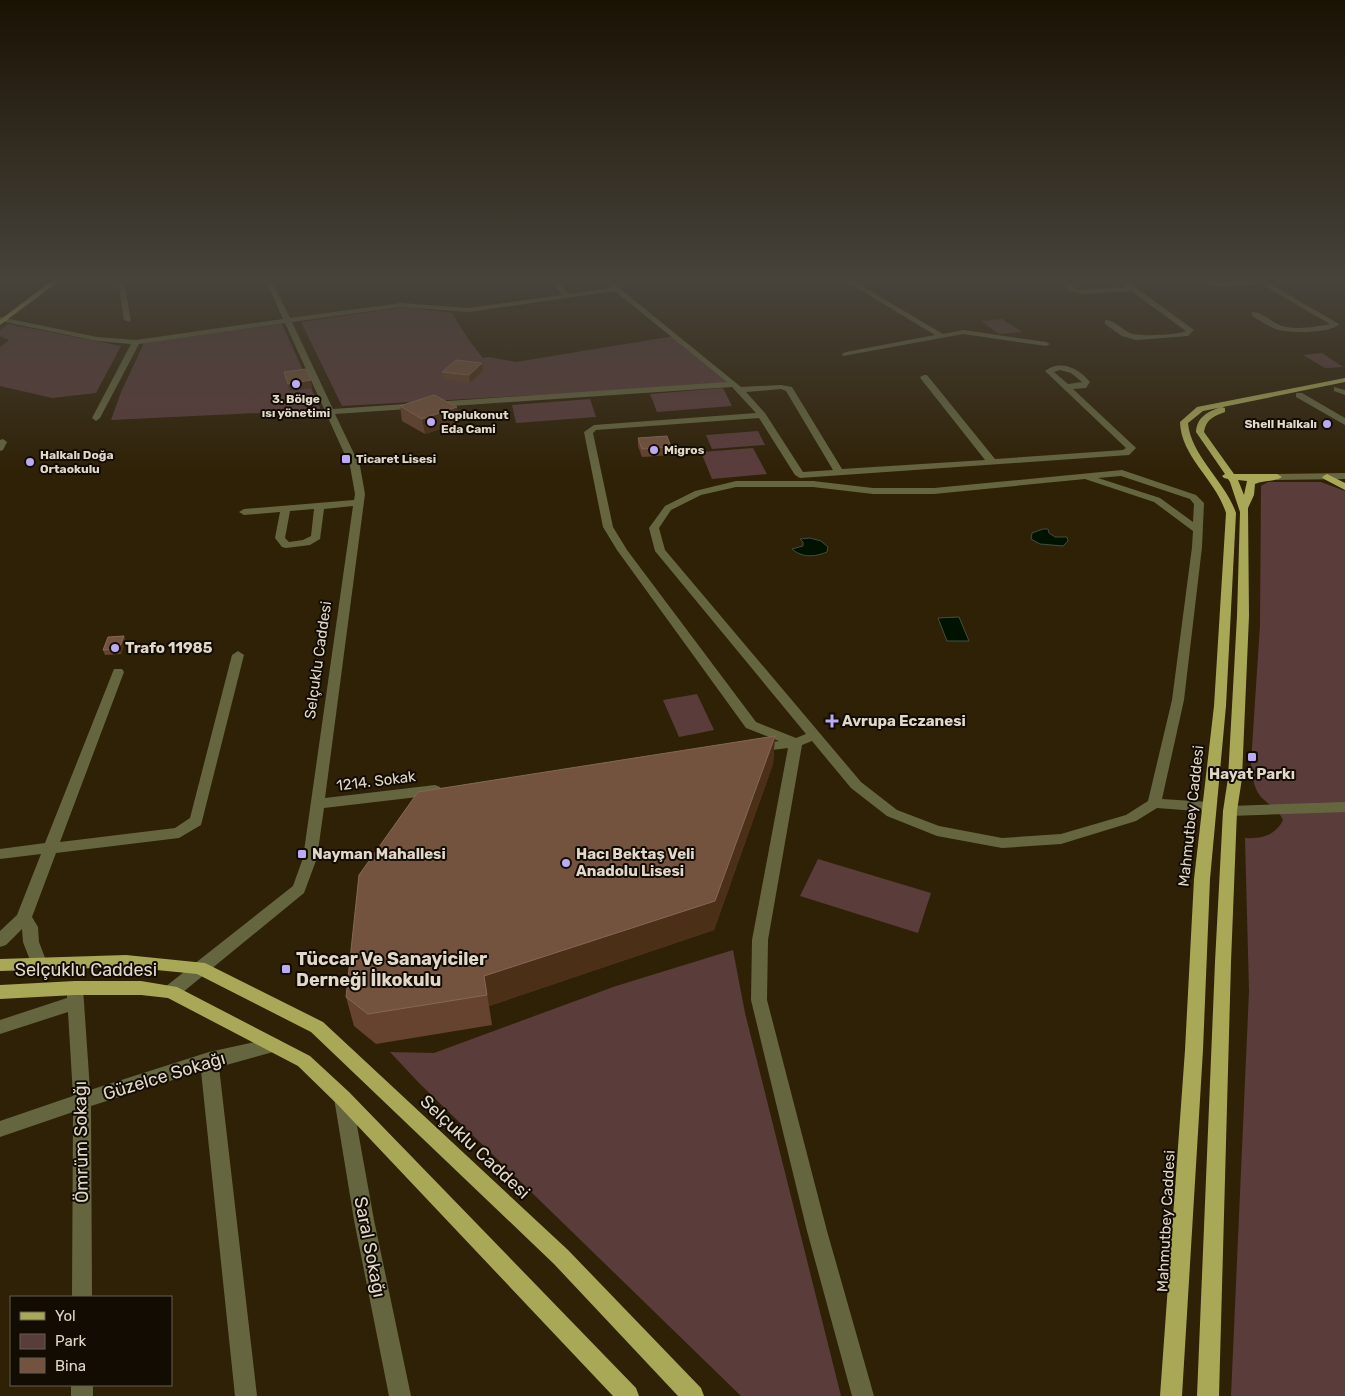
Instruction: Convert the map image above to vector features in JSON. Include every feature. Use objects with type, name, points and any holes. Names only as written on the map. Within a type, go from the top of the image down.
[{"type":"main road","name":"Mahmutbey Caddesi","points":[[1171,1396],[1194,1050],[1202,879],[1226,623],[1228,536],[1231,513],[1223,492],[1188,444],[1182,430],[1184,422],[1200,408],[1345,380]]},
{"type":"main road","points":[[1208,1396],[1230,811],[1234,778],[1243,616],[1245,512],[1230,474],[1200,432],[1200,423],[1206,416],[1234,407],[1299,395],[1342,390]]},
{"type":"main road","points":[[1219,460],[1234,467],[1277,477]]},
{"type":"main road","points":[[1209,473],[1277,477]]},
{"type":"main road","points":[[1230,474],[1260,478],[1277,477]]},
{"type":"main road","points":[[1326,477],[1345,487]]},
{"type":"main road","points":[[1244,507],[1249,495],[1250,483],[1260,478]]},
{"type":"main road","points":[[1209,807],[1230,811]]},
{"type":"main road","name":"Selçuklu Caddesi","points":[[0,964],[126,961],[199,968],[317,1027],[561,1257],[693,1396]]},
{"type":"main road","name":"Selçuklu Caddesi","points":[[0,992],[75,995],[141,988],[171,992],[304,1061],[343,1098],[628,1396]]},
{"type":"street","points":[[96,418],[135,344]]},
{"type":"street","name":"Selçuklu Caddesi","points":[[171,992],[298,889],[310,858],[360,494],[356,466],[300,344]]},
{"type":"street","points":[[684,344],[736,387],[762,415],[800,475],[1126,453],[1131,448],[1067,387]]},
{"type":"street","points":[[846,354],[899,344]]},
{"type":"street","points":[[924,377],[992,462]]},
{"type":"street","points":[[331,412],[736,387],[781,386],[789,389],[839,472]]},
{"type":"street","points":[[1299,395],[1345,422]]},
{"type":"street","points":[[762,415],[594,428],[588,432],[608,527],[622,550],[658,602],[751,725],[796,742]]},
{"type":"street","points":[[1154,803],[1178,700],[1198,530],[1199,503],[1192,497],[1128,473],[934,491],[873,491],[812,484],[736,484],[698,493],[668,508],[654,528],[660,552],[856,785],[892,813],[937,831],[1002,842],[1061,838],[1131,818],[1154,803],[1209,807]]},
{"type":"street","points":[[1277,477],[1345,476]]},
{"type":"street","points":[[1080,477],[1112,484],[1150,496],[1170,507],[1198,530]]},
{"type":"street","points":[[244,512],[358,503]]},
{"type":"street","points":[[286,509],[280,538],[286,544],[306,543],[316,537],[319,506]]},
{"type":"street","points":[[0,854],[179,833],[196,821],[238,655]]},
{"type":"street","points":[[0,941],[24,918],[118,672]]},
{"type":"street","points":[[739,750],[796,742],[814,735]]},
{"type":"street","points":[[796,742],[760,940],[759,1000],[817,1231],[863,1396]]},
{"type":"street","name":"1214. Sokak","points":[[317,804],[452,788]]},
{"type":"street","points":[[1230,811],[1345,807]]},
{"type":"street","points":[[24,918],[30,926],[31,942],[39,963]]},
{"type":"street","points":[[0,1027],[75,995]]},
{"type":"street","name":"Ömrüm Sokağı","points":[[75,995],[82,1101],[82,1296]]},
{"type":"street","name":"Güzelce Sokağı","points":[[0,1130],[209,1060],[273,1045]]},
{"type":"street","points":[[209,1060],[246,1396]]},
{"type":"street","name":"Saral Sokağı","points":[[343,1098],[364,1220],[400,1396]]},
{"type":"green space","points":[[4,344],[111,344],[121,346],[96,393],[52,398],[0,386],[0,347]]},
{"type":"green space","points":[[143,344],[291,344],[321,410],[111,420],[121,392]]},
{"type":"green space","points":[[312,344],[472,344],[483,358],[489,357],[516,362],[624,344],[684,344],[734,384],[342,406]]},
{"type":"green space","points":[[1322,353],[1343,367],[1325,368],[1303,355]]},
{"type":"green space","points":[[723,388],[732,406],[657,412],[650,394]]},
{"type":"green space","points":[[590,399],[596,417],[516,423],[512,405]]},
{"type":"green space","points":[[758,431],[765,445],[712,449],[706,435]]},
{"type":"green space","points":[[753,448],[767,474],[712,479],[701,452]]},
{"type":"green space","points":[[1268,482],[1321,482],[1345,491],[1345,1396],[1231,1396],[1249,991],[1245,838],[1257,838],[1272,833],[1283,820],[1276,810],[1258,793],[1253,781],[1251,763],[1260,625],[1261,486]]},
{"type":"green space","points":[[697,694],[714,730],[679,737],[663,700]]},
{"type":"green space","points":[[818,859],[931,893],[918,933],[800,896]]},
{"type":"green space","points":[[733,950],[745,1013],[841,1396],[741,1396],[419,1083],[390,1052],[434,1053],[616,986]]},
{"type":"shaded area","points":[[1048,529],[1049,533],[1055,537],[1067,537],[1068,541],[1063,546],[1040,544],[1031,539],[1032,533]]},
{"type":"shaded area","points":[[810,538],[821,541],[828,547],[827,552],[809,556],[800,554],[792,549],[803,546],[803,542],[800,539]]},
{"type":"shaded area","points":[[959,617],[969,641],[947,641],[938,618]]},
{"type":"building","points":[[456,360],[482,363],[469,375],[442,372]]},
{"type":"building","points":[[306,369],[311,380],[288,384],[284,372]]},
{"type":"building","points":[[434,395],[457,407],[422,419],[400,406]]},
{"type":"building","points":[[667,436],[671,447],[642,449],[638,438]]},
{"type":"building","points":[[124,636],[119,649],[103,650],[108,637]]},
{"type":"building","name":"Hacı Bektaş Veli Anadolu Lisesi","points":[[775,736],[715,901],[484,976],[487,995],[368,1014],[346,997],[359,875],[418,792]]},
{"type":"place","name":"3. Bölge ısı yönetimi","points":[[296,384]]},
{"type":"place","name":"Toplukonut Eda Cami","points":[[431,422]]},
{"type":"place","name":"Shell Halkalı","points":[[1327,424]]},
{"type":"place","name":"Migros","points":[[654,450]]},
{"type":"place","name":"Ticaret Lisesi","points":[[346,459]]},
{"type":"place","name":"Halkalı Doğa Ortaokulu","points":[[30,462]]},
{"type":"place","name":"Trafo 11985","points":[[115,648]]},
{"type":"place","name":"Avrupa Eczanesi","points":[[832,721]]},
{"type":"place","name":"Hayat Parkı","points":[[1252,757]]},
{"type":"place","name":"Nayman Mahallesi","points":[[302,854]]},
{"type":"place","name":"Hacı Bektaş Veli Anadolu Lisesi","points":[[566,863]]},
{"type":"place","name":"Tüccar Ve Sanayiciler Derneği İlkokulu","points":[[286,969]]}]
